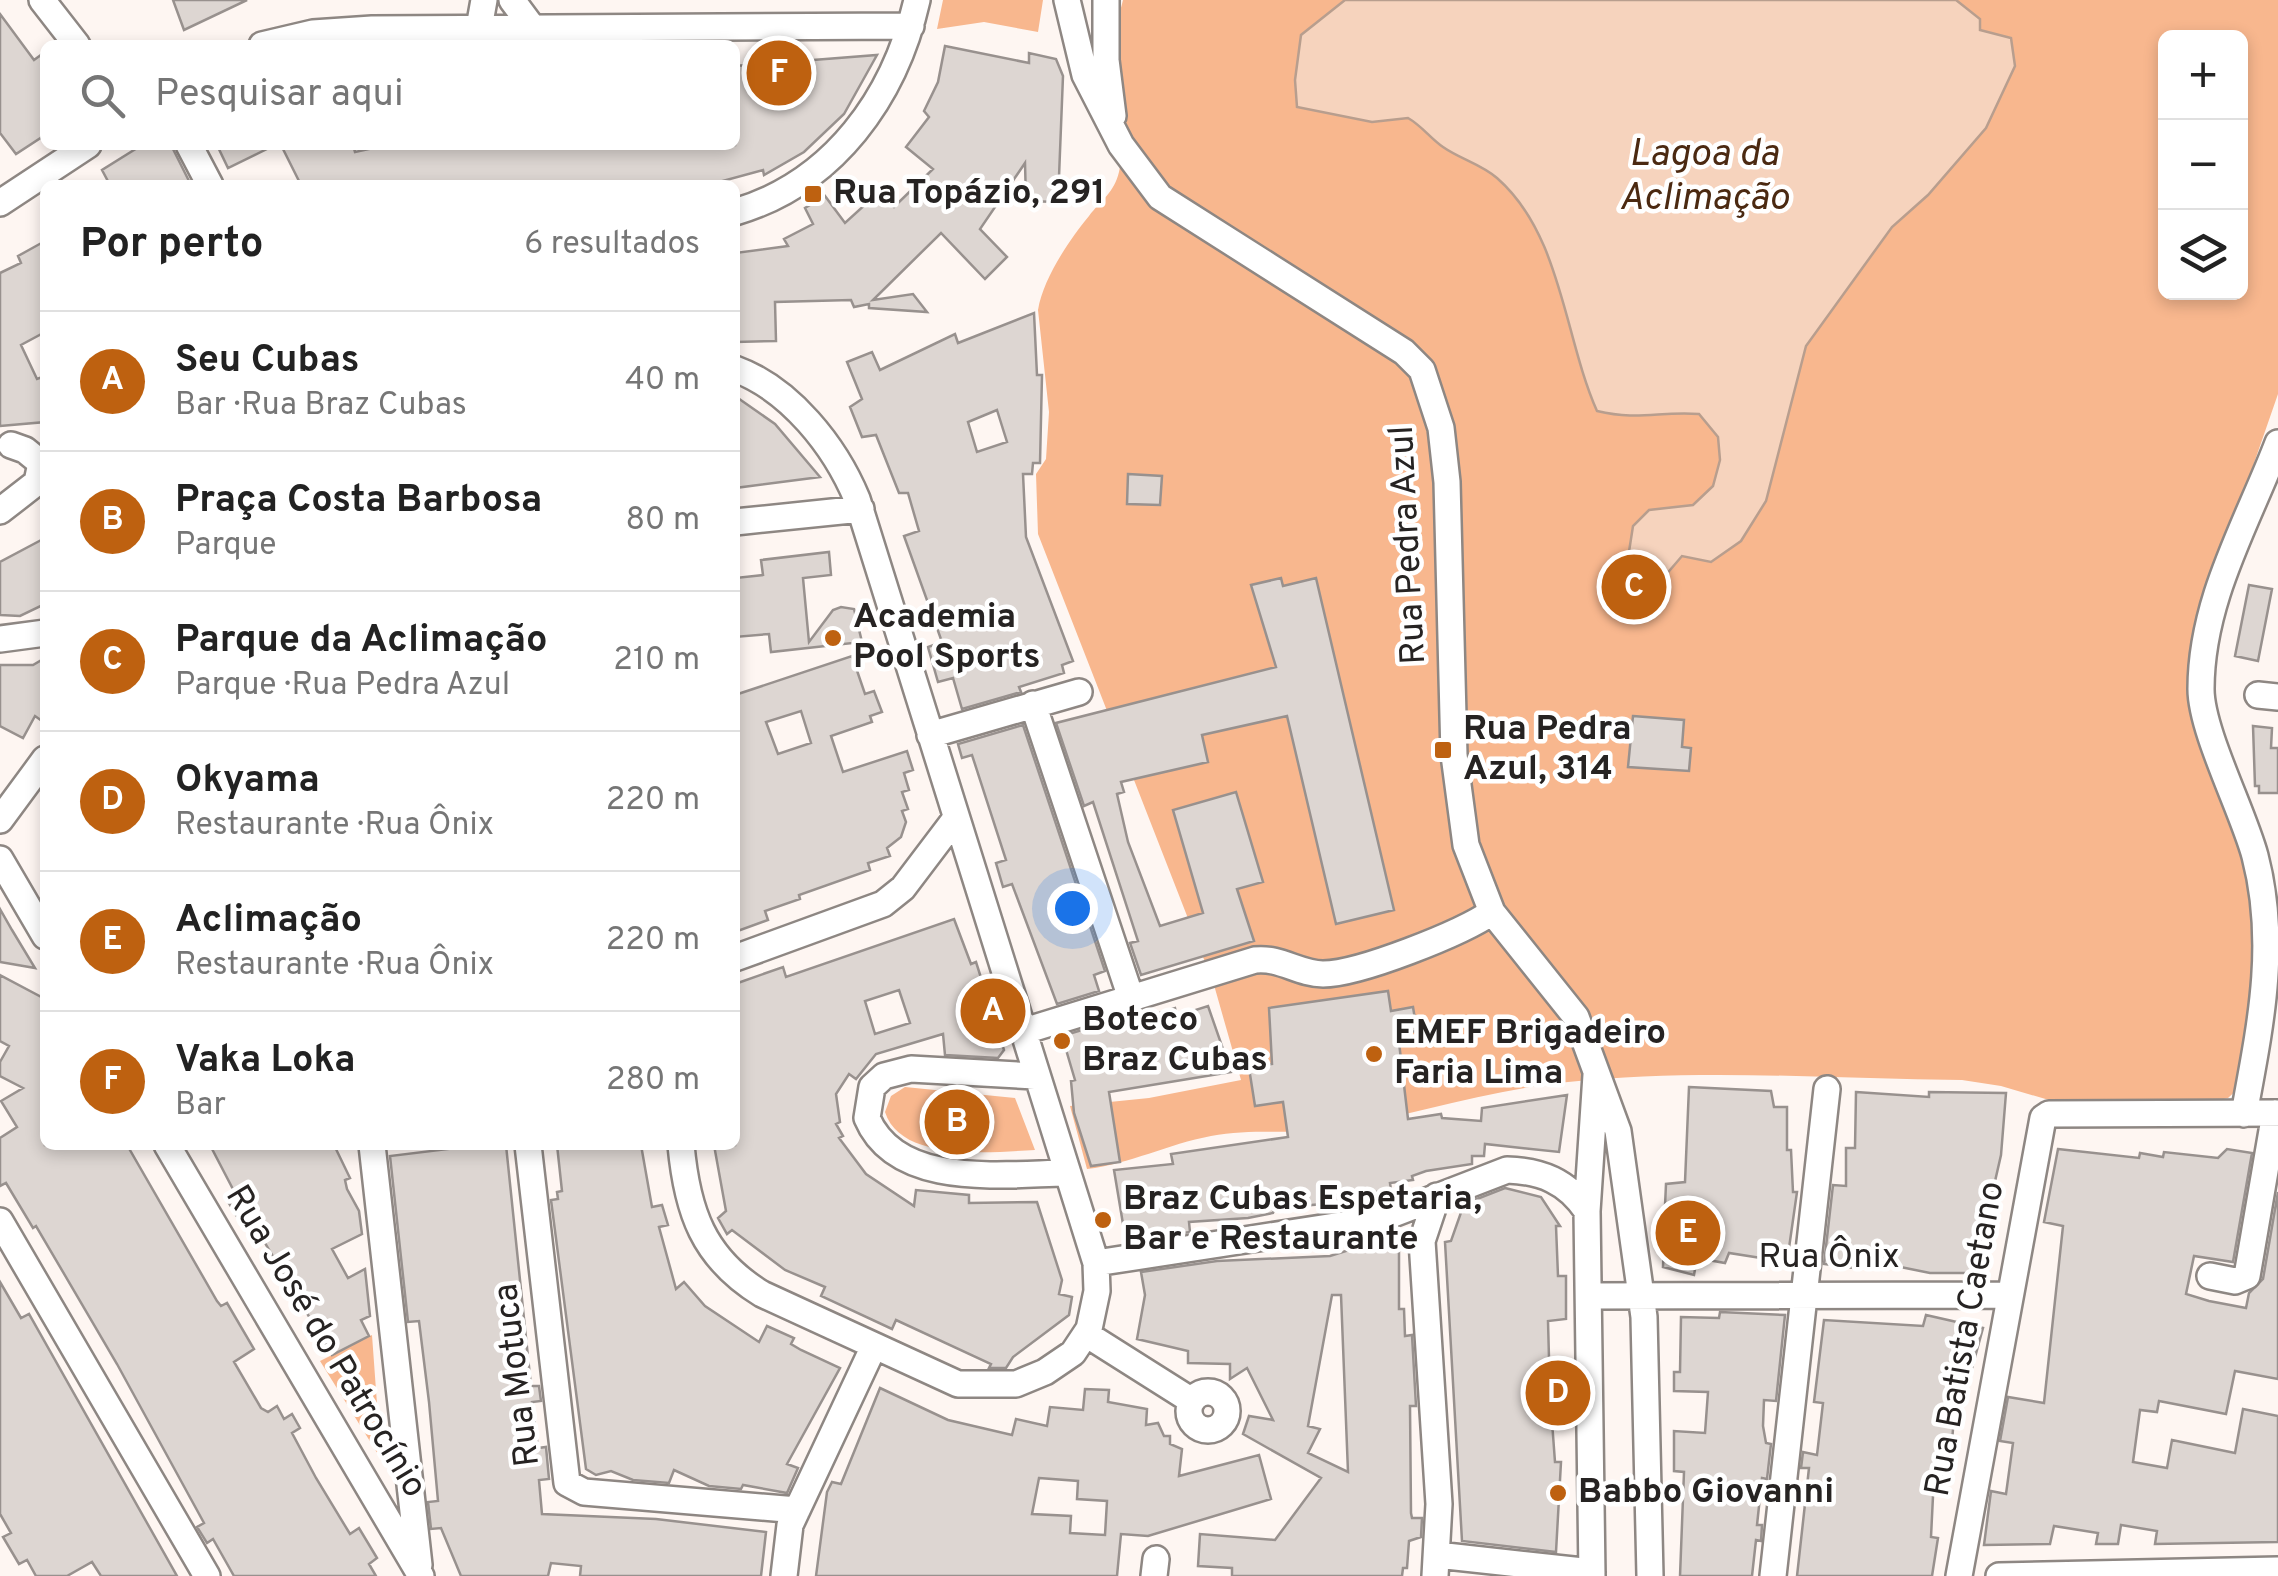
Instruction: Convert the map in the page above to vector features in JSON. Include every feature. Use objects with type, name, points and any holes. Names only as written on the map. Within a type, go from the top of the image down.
[{"type":"street","points":[[42,0],[73,40]]},
{"type":"street","points":[[479,28],[484,0]]},
{"type":"street","points":[[512,0],[532,27]]},
{"type":"street","name":"Rua Pedra Azul","points":[[1067,0],[1085,75],[1140,176],[1183,215],[1404,352],[1422,370],[1440,428],[1447,482],[1454,755],[1461,814],[1475,874],[1492,912],[1576,1018],[1618,1132],[1641,1293],[1647,1380],[1650,1576]]},
{"type":"street","name":"Rua Pedra Azul","points":[[1106,0],[1106,60],[1114,131]]},
{"type":"street","points":[[290,40],[346,30],[914,13],[886,88],[840,151],[804,180],[740,210]]},
{"type":"street","points":[[0,202],[80,150]]},
{"type":"street","points":[[192,150],[207,180]]},
{"type":"street","points":[[682,1150],[691,1212],[697,1229],[721,1262],[762,1294],[874,1346],[958,1384],[985,1387],[1016,1384],[1045,1372],[1073,1353],[1086,1334],[1097,1290],[1096,1264],[861,509],[840,464],[798,412],[772,389],[740,372]]},
{"type":"street","points":[[6,446],[40,443]]},
{"type":"street","points":[[2210,1276],[2235,1281],[2246,1276],[2277,1113],[2244,1114],[2265,1002],[2265,914],[2255,856],[2201,695],[2203,641],[2214,596],[2278,443]]},
{"type":"street","points":[[6,446],[25,450],[40,463]]},
{"type":"street","points":[[0,511],[40,480]]},
{"type":"street","points":[[740,521],[861,509]]},
{"type":"street","points":[[0,639],[40,634]]},
{"type":"street","points":[[930,735],[1079,692]]},
{"type":"street","points":[[1034,704],[1131,998]]},
{"type":"street","points":[[0,820],[40,766]]},
{"type":"street","points":[[740,956],[883,904],[903,888],[956,818]]},
{"type":"street","points":[[0,859],[40,927]]},
{"type":"street","points":[[1021,1032],[1260,959],[1319,974],[1342,972],[1470,928],[1492,912]]},
{"type":"street","points":[[1035,1076],[900,1070],[872,1086],[866,1118],[884,1146],[918,1164],[961,1172],[1066,1174]]},
{"type":"street","points":[[1437,1196],[1422,1240],[1436,1422],[1436,1566],[1592,1574],[1586,1211],[1596,1075]]},
{"type":"street","points":[[1773,1576],[1827,1089]]},
{"type":"street","name":"Rua Batista Caetano","points":[[1958,1576],[2044,1116],[2244,1114]]},
{"type":"street","name":"Rua José do Patrocínio","points":[[171,1150],[420,1575]]},
{"type":"street","points":[[373,1150],[403,1433],[410,1457],[420,1575]]},
{"type":"street","name":"Rua Motuca","points":[[529,1150],[567,1483],[584,1492],[797,1510]]},
{"type":"street","points":[[1096,1264],[1380,1219],[1486,1175],[1527,1170],[1556,1181],[1577,1196],[1586,1211]]},
{"type":"street","points":[[0,1221],[207,1576]]},
{"type":"street","name":"Rua Ônix","points":[[1588,1296],[2008,1295]]},
{"type":"street","points":[[1086,1334],[1192,1401]]},
{"type":"street","points":[[784,1576],[790,1525],[874,1346]]},
{"type":"street","points":[[374,1494],[395,1477],[403,1433]]},
{"type":"street","points":[[2000,1576],[2278,1570]]},
{"type":"shaded area","points":[[943,0],[1043,0],[1038,32],[984,22],[937,29]]},
{"type":"shaded area","points":[[1123,0],[2278,0],[2278,394],[2194,636],[2189,670],[2198,737],[2235,836],[2252,902],[2254,971],[2241,1086],[2228,1098],[2206,1103],[2066,1105],[2001,1086],[1962,1080],[1716,1075],[1617,1078],[1508,1091],[1331,1129],[1211,1136],[1087,1169],[1070,1106],[1149,1098],[1241,1080],[1214,985],[1038,534],[1036,474],[1046,459],[1049,412],[1038,310],[1058,260],[1110,191],[1119,172],[1122,143],[1109,89],[1109,47]]},
{"type":"shaded area","points":[[905,1087],[1015,1098],[1035,1150],[951,1151],[909,1140],[894,1128],[885,1112],[891,1096]]},
{"type":"shaded area","points":[[372,1335],[381,1459],[320,1361]]},
{"type":"water","name":"Lagoa da Aclimação","points":[[1345,0],[1956,0],[1980,19],[1980,30],[2011,38],[2015,66],[1986,128],[1928,195],[1892,227],[1806,346],[1766,501],[1741,541],[1711,562],[1682,556],[1664,577],[1644,581],[1628,558],[1633,526],[1649,510],[1693,505],[1713,486],[1720,460],[1718,437],[1699,414],[1625,415],[1597,411],[1549,257],[1519,201],[1497,178],[1443,147],[1408,118],[1372,122],[1297,107],[1295,80],[1301,35]]},
{"type":"building","points":[[173,0],[247,0],[184,30]]},
{"type":"building","points":[[0,14],[34,60],[40,56],[40,138],[16,154],[0,133]]},
{"type":"building","points":[[945,46],[1029,63],[1029,53],[1056,59],[1063,76],[1058,202],[1026,201],[1025,163],[980,229],[1007,257],[985,279],[941,233],[873,300],[913,294],[927,312],[869,308],[869,304],[854,307],[851,300],[775,302],[776,341],[740,342],[740,252],[788,246],[784,239],[813,224],[805,208],[825,196],[845,223],[879,192],[894,207],[933,169],[906,147],[929,117],[924,111],[938,82]]},
{"type":"building","points":[[877,55],[844,114],[804,152],[764,175],[763,170],[726,180],[298,180],[284,150],[740,150],[740,66]]},
{"type":"building","points":[[134,150],[174,150],[188,180],[107,180],[102,170]]},
{"type":"building","points":[[219,150],[265,150],[228,168]]},
{"type":"building","points":[[40,244],[40,335],[21,345],[37,379],[40,378],[40,422],[0,426],[0,273],[21,263],[18,256]]},
{"type":"building","points":[[1034,313],[1037,375],[1042,375],[1040,463],[1033,463],[1032,474],[1023,474],[1026,537],[1073,661],[1062,665],[1064,673],[1019,687],[1021,692],[962,709],[953,678],[938,682],[928,647],[942,642],[904,536],[919,531],[908,493],[899,493],[876,435],[862,437],[850,407],[862,399],[847,362],[872,352],[880,370],[955,334],[958,343]],"holes":[[[997,410],[1007,442],[977,452],[968,422]]]},
{"type":"building","points":[[740,400],[775,424],[820,477],[740,487]]},
{"type":"building","points":[[1128,474],[1162,476],[1160,505],[1127,504]]},
{"type":"building","points":[[40,541],[40,606],[20,616],[0,615],[0,562]]},
{"type":"building","points":[[829,552],[831,575],[803,578],[809,642],[833,610],[841,607],[854,609],[862,642],[771,652],[769,634],[740,637],[740,577],[763,575],[761,560]]},
{"type":"building","points":[[1281,578],[1283,586],[1316,578],[1394,910],[1336,924],[1287,716],[1202,735],[1208,762],[1121,782],[1124,792],[1117,794],[1128,842],[1160,926],[1203,913],[1173,810],[1236,792],[1263,882],[1237,889],[1254,941],[1141,975],[1130,943],[1138,941],[1093,802],[1084,806],[1056,723],[1276,667],[1251,585]]},
{"type":"building","points":[[2249,585],[2272,589],[2258,661],[2235,656]]},
{"type":"building","points":[[852,656],[865,694],[874,691],[882,712],[870,716],[872,722],[831,736],[843,772],[907,751],[913,770],[904,773],[909,790],[902,792],[908,809],[902,811],[906,822],[901,837],[887,848],[890,856],[868,863],[870,870],[765,911],[768,920],[740,930],[740,693]],"holes":[[[801,711],[811,743],[778,754],[766,722]]]},
{"type":"building","points":[[40,661],[40,720],[35,716],[23,738],[0,726],[0,665],[33,665]]},
{"type":"building","points":[[1633,716],[1684,720],[1682,747],[1691,748],[1689,771],[1628,767]]},
{"type":"building","points":[[1023,725],[1105,971],[1094,975],[1099,991],[1057,1004],[1012,884],[1003,887],[996,863],[1006,860],[972,755],[962,758],[958,744]]},
{"type":"building","points":[[2253,726],[2272,728],[2271,748],[2278,748],[2278,793],[2259,793],[2259,786],[2255,786]]},
{"type":"building","points":[[0,909],[12,930],[35,968],[0,962]]},
{"type":"building","points":[[954,919],[971,964],[976,962],[1004,1050],[998,1058],[945,1055],[943,1034],[876,1054],[856,1079],[849,1074],[836,1094],[840,1122],[836,1124],[843,1136],[839,1138],[866,1174],[914,1206],[916,1190],[969,1195],[969,1203],[1037,1202],[1062,1280],[1059,1294],[1072,1297],[1069,1315],[1013,1357],[1006,1368],[989,1368],[991,1364],[896,1320],[892,1329],[821,1296],[825,1287],[785,1270],[732,1230],[727,1234],[718,1218],[726,1211],[715,1150],[740,1150],[740,982],[783,967],[786,977]],"holes":[[[899,990],[910,1023],[875,1034],[865,1001]]]},
{"type":"building","points":[[0,975],[40,996],[40,1150],[130,1150],[217,1301],[221,1306],[227,1303],[254,1349],[234,1362],[261,1408],[268,1412],[277,1406],[284,1419],[292,1414],[300,1428],[292,1433],[316,1478],[350,1534],[359,1528],[377,1558],[369,1564],[376,1576],[234,1576],[213,1539],[207,1543],[197,1527],[204,1523],[117,1364],[36,1226],[33,1228],[6,1183],[0,1186],[0,1138],[17,1127],[1,1101],[23,1088],[0,1076],[0,1062],[9,1046],[0,1041]]},
{"type":"building","points":[[1388,991],[1391,1011],[1413,1007],[1417,1031],[1398,1034],[1408,1119],[1441,1114],[1442,1118],[1481,1121],[1482,1108],[1567,1095],[1559,1152],[1485,1144],[1484,1156],[1472,1156],[1472,1164],[1426,1171],[1412,1176],[1413,1180],[1390,1183],[1391,1190],[1347,1196],[1348,1202],[1275,1208],[1273,1213],[1248,1218],[1189,1222],[1190,1232],[1126,1242],[1114,1170],[1173,1164],[1171,1154],[1288,1137],[1283,1102],[1255,1106],[1249,1068],[1272,1064],[1269,1008]]},
{"type":"building","points":[[1208,1006],[1231,1072],[1109,1092],[1120,1162],[1091,1166],[1074,1113],[1071,1081],[1075,1080],[1062,1036],[1145,1011],[1147,1017],[1175,1008],[1177,1016]]},
{"type":"building","points":[[1689,1087],[1771,1091],[1774,1107],[1787,1107],[1787,1150],[1791,1150],[1793,1192],[1797,1192],[1787,1262],[1729,1253],[1725,1263],[1697,1258],[1694,1275],[1663,1267],[1664,1240],[1681,1242],[1682,1206],[1665,1206],[1666,1184],[1685,1182]]},
{"type":"building","points":[[1856,1092],[1929,1097],[1929,1092],[2006,1093],[2001,1155],[1974,1273],[1930,1273],[1856,1258],[1854,1268],[1824,1264],[1833,1185],[1846,1186],[1846,1148],[1855,1148]]},
{"type":"building","points":[[2058,1149],[2139,1158],[2140,1153],[2163,1157],[2164,1152],[2218,1158],[2227,1149],[2252,1153],[2233,1262],[2194,1256],[2186,1294],[2209,1301],[2246,1308],[2249,1293],[2263,1279],[2278,1192],[2278,1379],[2235,1371],[2226,1414],[2159,1401],[2157,1412],[2140,1410],[2133,1462],[2167,1468],[2172,1440],[2235,1453],[2243,1409],[2278,1416],[2278,1542],[2155,1544],[2157,1531],[2121,1525],[2118,1544],[2096,1544],[2098,1533],[2054,1526],[2050,1544],[1984,1545],[1991,1491],[2006,1494],[2013,1443],[2000,1441],[2008,1397],[2044,1403],[2063,1226],[2044,1222]]},
{"type":"building","points":[[213,1150],[336,1150],[350,1178],[345,1180],[359,1211],[362,1234],[332,1249],[348,1278],[365,1269],[370,1316],[361,1320],[369,1336],[332,1355],[250,1218],[241,1223],[227,1200],[236,1195]]},
{"type":"building","points":[[440,1150],[507,1150],[531,1386],[539,1386],[541,1401],[532,1402],[538,1448],[546,1447],[549,1479],[539,1480],[542,1514],[656,1519],[766,1532],[761,1576],[580,1576],[581,1566],[551,1563],[548,1576],[461,1576],[441,1528],[431,1529],[428,1502],[438,1501],[429,1402],[419,1321],[408,1322],[390,1156]]},
{"type":"building","points":[[558,1150],[642,1150],[652,1207],[662,1205],[668,1225],[659,1227],[676,1289],[684,1282],[705,1306],[759,1342],[767,1326],[794,1338],[791,1344],[801,1350],[840,1368],[787,1464],[798,1468],[787,1493],[743,1485],[741,1489],[709,1486],[674,1470],[669,1483],[633,1480],[611,1471],[596,1475],[586,1469],[551,1200],[558,1199],[557,1192],[562,1191]]},
{"type":"building","points":[[1505,1188],[1541,1197],[1560,1226],[1556,1226],[1558,1276],[1566,1276],[1566,1319],[1548,1321],[1549,1358],[1562,1358],[1563,1407],[1551,1408],[1555,1462],[1561,1462],[1556,1552],[1462,1541],[1445,1242],[1451,1241],[1464,1204]]},
{"type":"building","points":[[1365,1245],[1399,1245],[1399,1309],[1404,1309],[1405,1336],[1412,1335],[1416,1406],[1410,1406],[1411,1513],[1412,1518],[1422,1518],[1421,1537],[1409,1541],[1407,1568],[1403,1568],[1402,1576],[1232,1576],[1232,1568],[1198,1566],[1200,1534],[1275,1540],[1321,1478],[1243,1434],[1249,1416],[1273,1420],[1247,1368],[1230,1379],[1230,1364],[1188,1363],[1188,1351],[1137,1339],[1145,1295],[1141,1272],[1217,1261],[1330,1256]],"holes":[[[1332,1295],[1341,1295],[1348,1472],[1308,1453],[1320,1429],[1308,1426]]]},
{"type":"building","points":[[0,1282],[21,1318],[29,1314],[177,1576],[101,1576],[92,1562],[67,1576],[36,1576],[27,1560],[19,1564],[3,1537],[11,1533],[0,1514]]},
{"type":"building","points":[[1720,1312],[1785,1315],[1776,1401],[1764,1400],[1763,1426],[1766,1443],[1771,1444],[1767,1479],[1762,1478],[1757,1525],[1762,1525],[1761,1541],[1756,1540],[1752,1576],[1680,1576],[1684,1472],[1674,1471],[1674,1431],[1705,1433],[1708,1392],[1674,1391],[1674,1372],[1680,1372],[1681,1317],[1719,1318]]},
{"type":"building","points":[[1926,1315],[1983,1328],[1963,1401],[1955,1401],[1952,1443],[1944,1443],[1942,1477],[1934,1476],[1931,1537],[1938,1538],[1932,1576],[1797,1576],[1809,1468],[1801,1468],[1803,1452],[1817,1455],[1823,1403],[1814,1402],[1824,1320],[1923,1326]]},
{"type":"building","points":[[880,1388],[948,1420],[1012,1435],[1016,1419],[1047,1426],[1050,1407],[1083,1410],[1085,1389],[1109,1390],[1108,1402],[1147,1409],[1146,1425],[1158,1423],[1164,1436],[1170,1436],[1170,1444],[1182,1449],[1179,1476],[1259,1455],[1271,1499],[1148,1536],[1121,1534],[1117,1576],[816,1576],[827,1492],[832,1482],[841,1484]],"holes":[[[1039,1478],[1078,1481],[1077,1499],[1107,1501],[1105,1535],[1070,1533],[1071,1516],[1032,1514]]]},
{"type":"place","name":"Vaka Loka","points":[[779,73]]},
{"type":"place","name":"Rua Topázio, 291","points":[[813,194]]},
{"type":"place","name":"Parque da Aclimação","points":[[1634,587]]},
{"type":"place","name":"Academia Pool Sports","points":[[833,638]]},
{"type":"place","name":"Rua Pedra Azul, 314","points":[[1443,750]]},
{"type":"place","name":"Seu Cubas","points":[[993,1011]]},
{"type":"place","name":"Boteco Braz Cubas","points":[[1062,1041]]},
{"type":"place","name":"EMEF Brigadeiro Faria Lima","points":[[1374,1054]]},
{"type":"place","name":"Praça Costa Barbosa","points":[[957,1122]]},
{"type":"place","name":"Braz Cubas Espetaria, Bar e Restaurante","points":[[1103,1220]]},
{"type":"place","name":"Aclimação","points":[[1688,1233]]},
{"type":"place","name":"Okyama","points":[[1558,1393]]},
{"type":"place","name":"Babbo Giovanni","points":[[1558,1493]]}]
